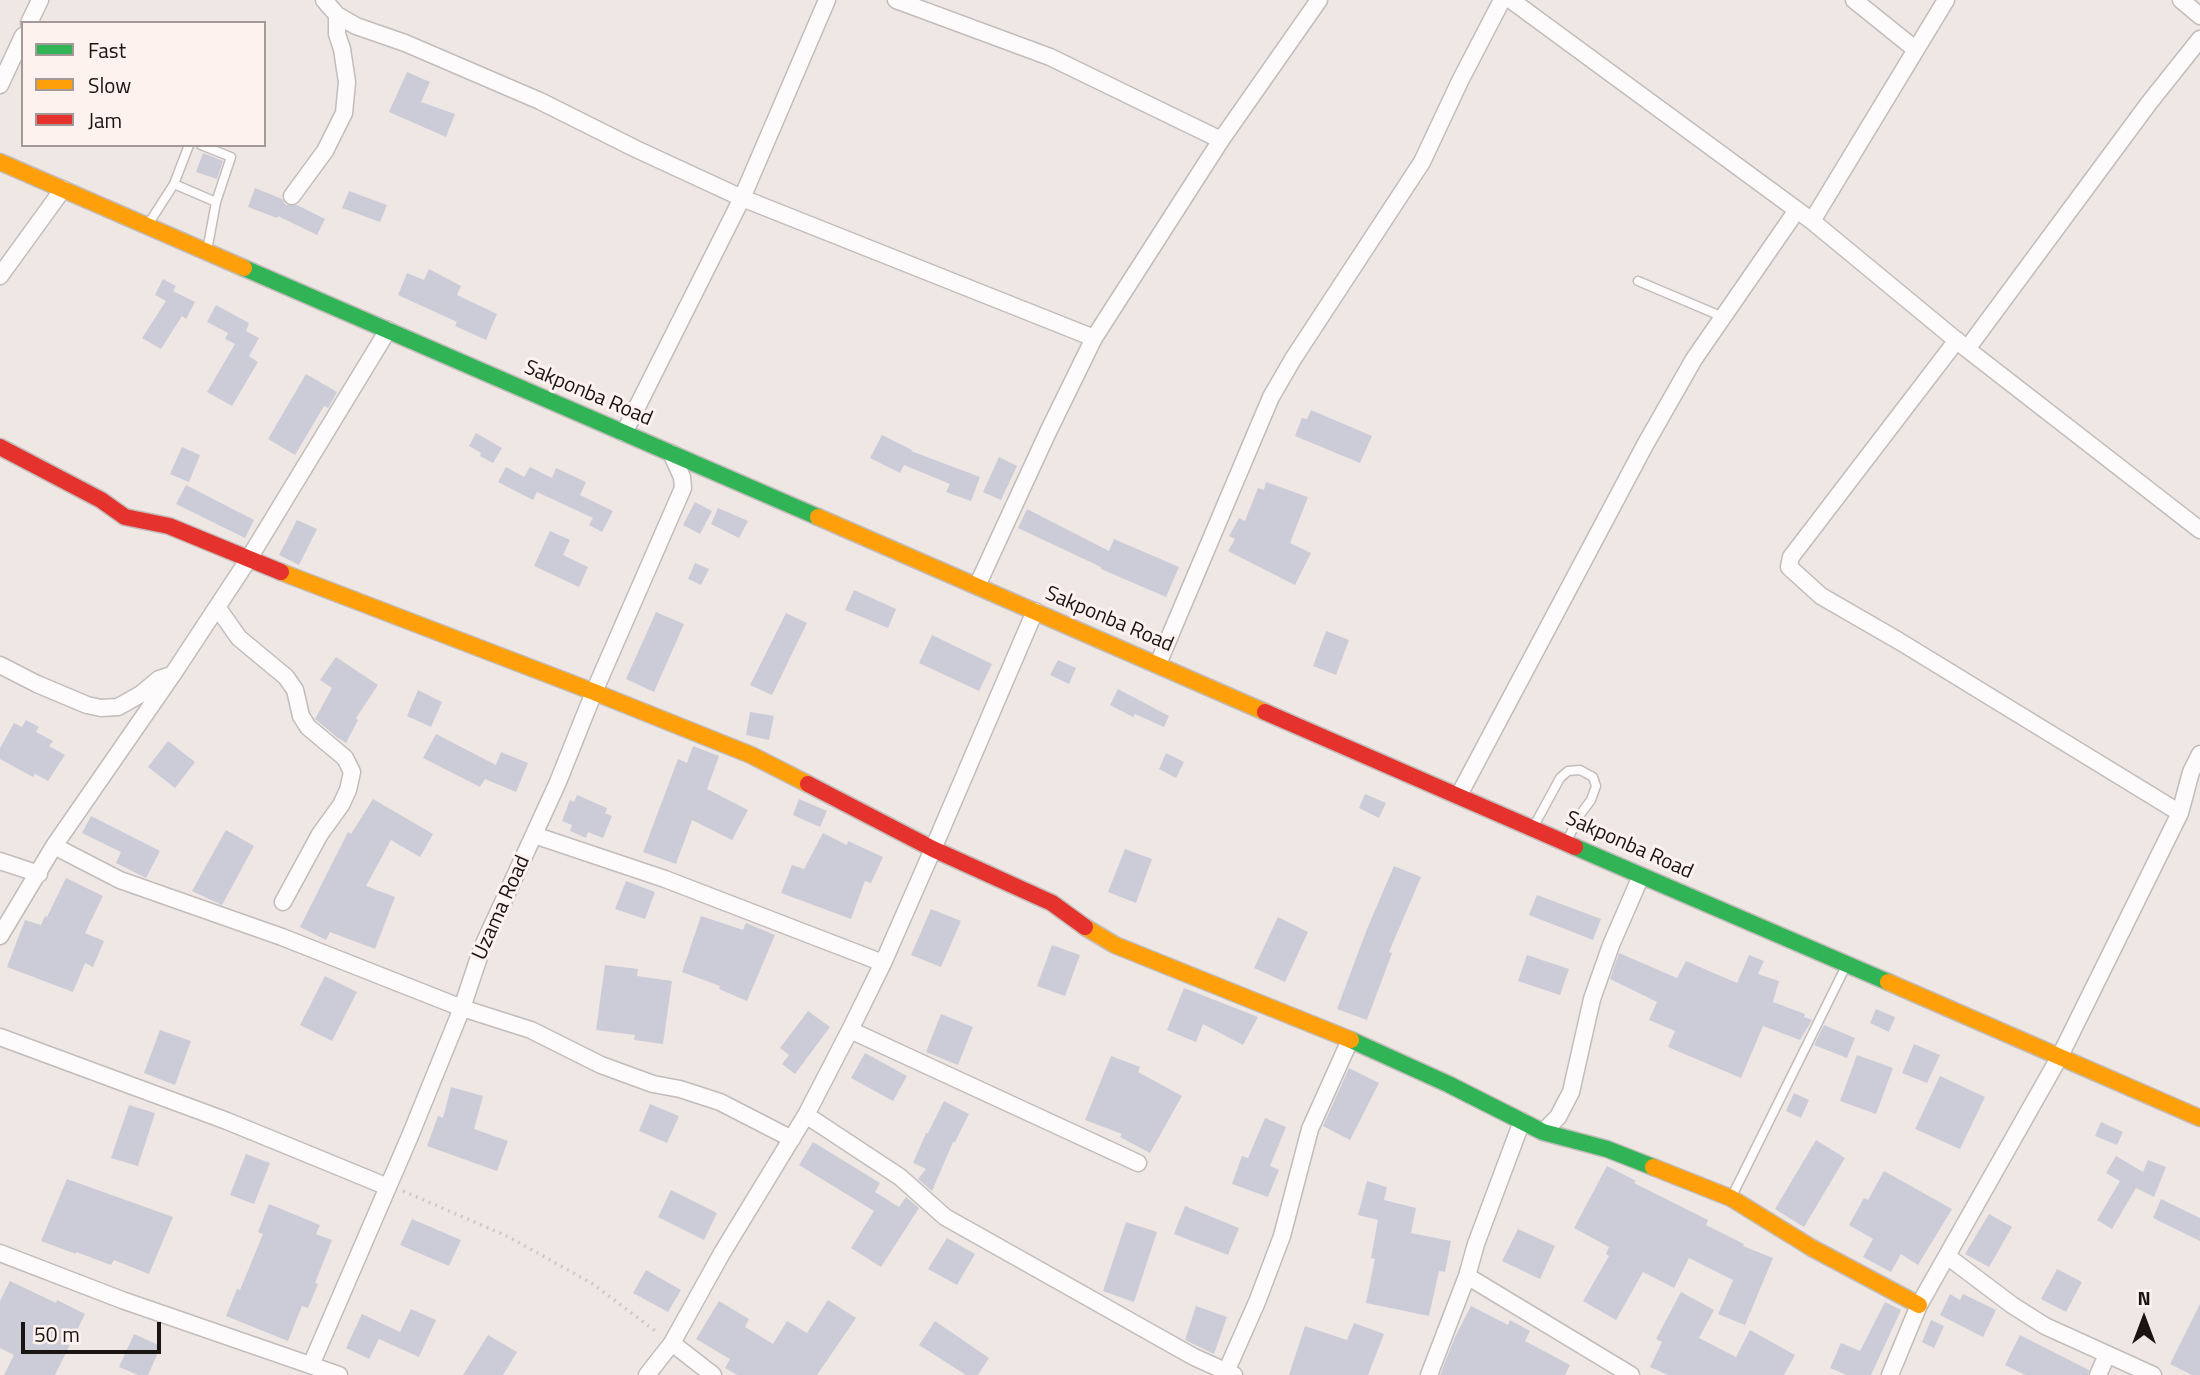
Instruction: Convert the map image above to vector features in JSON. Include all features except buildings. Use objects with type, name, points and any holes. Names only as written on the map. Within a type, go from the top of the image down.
[{"type":"main road","name":"Sakponba Road","points":[[0,162],[2200,1118]]},
{"type":"main road","points":[[0,447],[101,500],[125,517],[169,526],[247,560],[594,692],[751,755],[933,849],[1052,903],[1094,934],[1115,945],[1350,1040],[1448,1083],[1543,1132],[1607,1149],[1731,1198],[1812,1248],[1919,1305]]},
{"type":"street","points":[[30,21],[40,0]]},
{"type":"street","points":[[324,0],[337,15],[356,26],[405,43],[540,101],[742,198],[1094,338]]},
{"type":"street","points":[[624,433],[742,198],[827,0]]},
{"type":"street","points":[[896,0],[1050,57],[1221,139]]},
{"type":"street","points":[[977,586],[1094,338],[1221,139],[1319,0]]},
{"type":"street","points":[[1158,664],[1271,397],[1315,324],[1422,162],[1502,0]]},
{"type":"street","points":[[1511,0],[1812,221],[1962,344],[2200,530]]},
{"type":"street","points":[[1854,0],[1915,49]]},
{"type":"street","points":[[1812,221],[1946,0]]},
{"type":"street","points":[[2181,0],[2200,16]]},
{"type":"street","points":[[292,196],[325,151],[344,113],[347,82],[337,34],[337,15]]},
{"type":"street","points":[[2180,813],[1821,596],[1789,567],[1791,557],[1962,344],[2200,39]]},
{"type":"street","points":[[0,86],[21,41]]},
{"type":"street","points":[[0,275],[64,189]]},
{"type":"street","points":[[1459,794],[1645,445],[1694,359],[1797,210]]},
{"type":"street","points":[[0,936],[54,846],[173,674],[247,560],[388,330]]},
{"type":"street","name":"Uzama Road","points":[[311,1365],[462,1008],[482,948],[534,835],[683,488],[682,477],[671,453]]},
{"type":"street","points":[[216,607],[239,638],[286,677],[295,690],[301,716],[308,727],[345,758],[352,772],[341,805],[320,834],[284,902]]},
{"type":"street","points":[[647,1375],[672,1343],[722,1253],[806,1115],[850,1030],[883,963],[1035,611]]},
{"type":"street","points":[[0,664],[37,684],[87,705],[101,708],[118,707],[141,694],[159,679],[173,674]]},
{"type":"street","points":[[1890,1375],[1919,1305],[2060,1056],[2180,813],[2191,772],[2200,754]]},
{"type":"street","points":[[534,835],[665,879],[883,963]]},
{"type":"street","points":[[54,846],[120,880],[282,937],[462,1008],[531,1030],[601,1065],[653,1084],[680,1089],[720,1102],[792,1139]]},
{"type":"street","points":[[0,861],[39,874]]},
{"type":"street","points":[[1543,1132],[1558,1117],[1571,1093],[1592,999],[1611,945],[1641,876]]},
{"type":"street","points":[[850,1030],[1138,1163]]},
{"type":"street","points":[[0,1037],[227,1121],[388,1187]]},
{"type":"street","points":[[806,1115],[901,1177],[945,1217],[1086,1298],[1228,1374],[1282,1237],[1310,1129],[1350,1040]]},
{"type":"street","points":[[1429,1375],[1522,1121]]},
{"type":"street","points":[[0,1253],[122,1300],[339,1375]]},
{"type":"street","points":[[1947,1256],[2045,1326],[2152,1375]]},
{"type":"street","points":[[1467,1276],[1631,1375]]},
{"type":"street","points":[[672,1343],[713,1375]]},
{"type":"street","points":[[2098,1375],[2107,1355]]},
{"type":"lane","points":[[147,226],[174,184],[188,147]]},
{"type":"lane","points":[[206,147],[231,157],[216,202],[207,252]]},
{"type":"lane","points":[[174,184],[216,202]]},
{"type":"lane","points":[[1638,281],[1723,317]]},
{"type":"lane","points":[[1534,827],[1560,778],[1568,771],[1580,770],[1593,777],[1596,786],[1591,800],[1567,841]]},
{"type":"lane","points":[[1731,1198],[1847,963]]},
{"type":"path","points":[[388,1187],[404,1191],[509,1237],[593,1284],[672,1343]]},
{"type":"traffic: fast","points":[[244,268],[818,517]]},
{"type":"traffic: fast","points":[[1575,847],[1888,982]]},
{"type":"traffic: fast","points":[[1351,1040],[1448,1084],[1543,1132],[1607,1149],[1653,1167]]},
{"type":"traffic: slow","points":[[0,162],[244,268]]},
{"type":"traffic: slow","points":[[818,517],[1265,712]]},
{"type":"traffic: slow","points":[[281,572],[751,755],[808,784]]},
{"type":"traffic: slow","points":[[1085,927],[1115,945],[1351,1040]]},
{"type":"traffic: slow","points":[[1888,982],[2200,1118]]},
{"type":"traffic: slow","points":[[1653,1167],[1731,1198],[1812,1248],[1919,1305]]},
{"type":"traffic: jam","points":[[0,447],[101,500],[125,517],[169,526],[281,572]]},
{"type":"traffic: jam","points":[[1265,712],[1575,847]]},
{"type":"traffic: jam","points":[[808,784],[933,849],[1052,903],[1085,927]]}]
